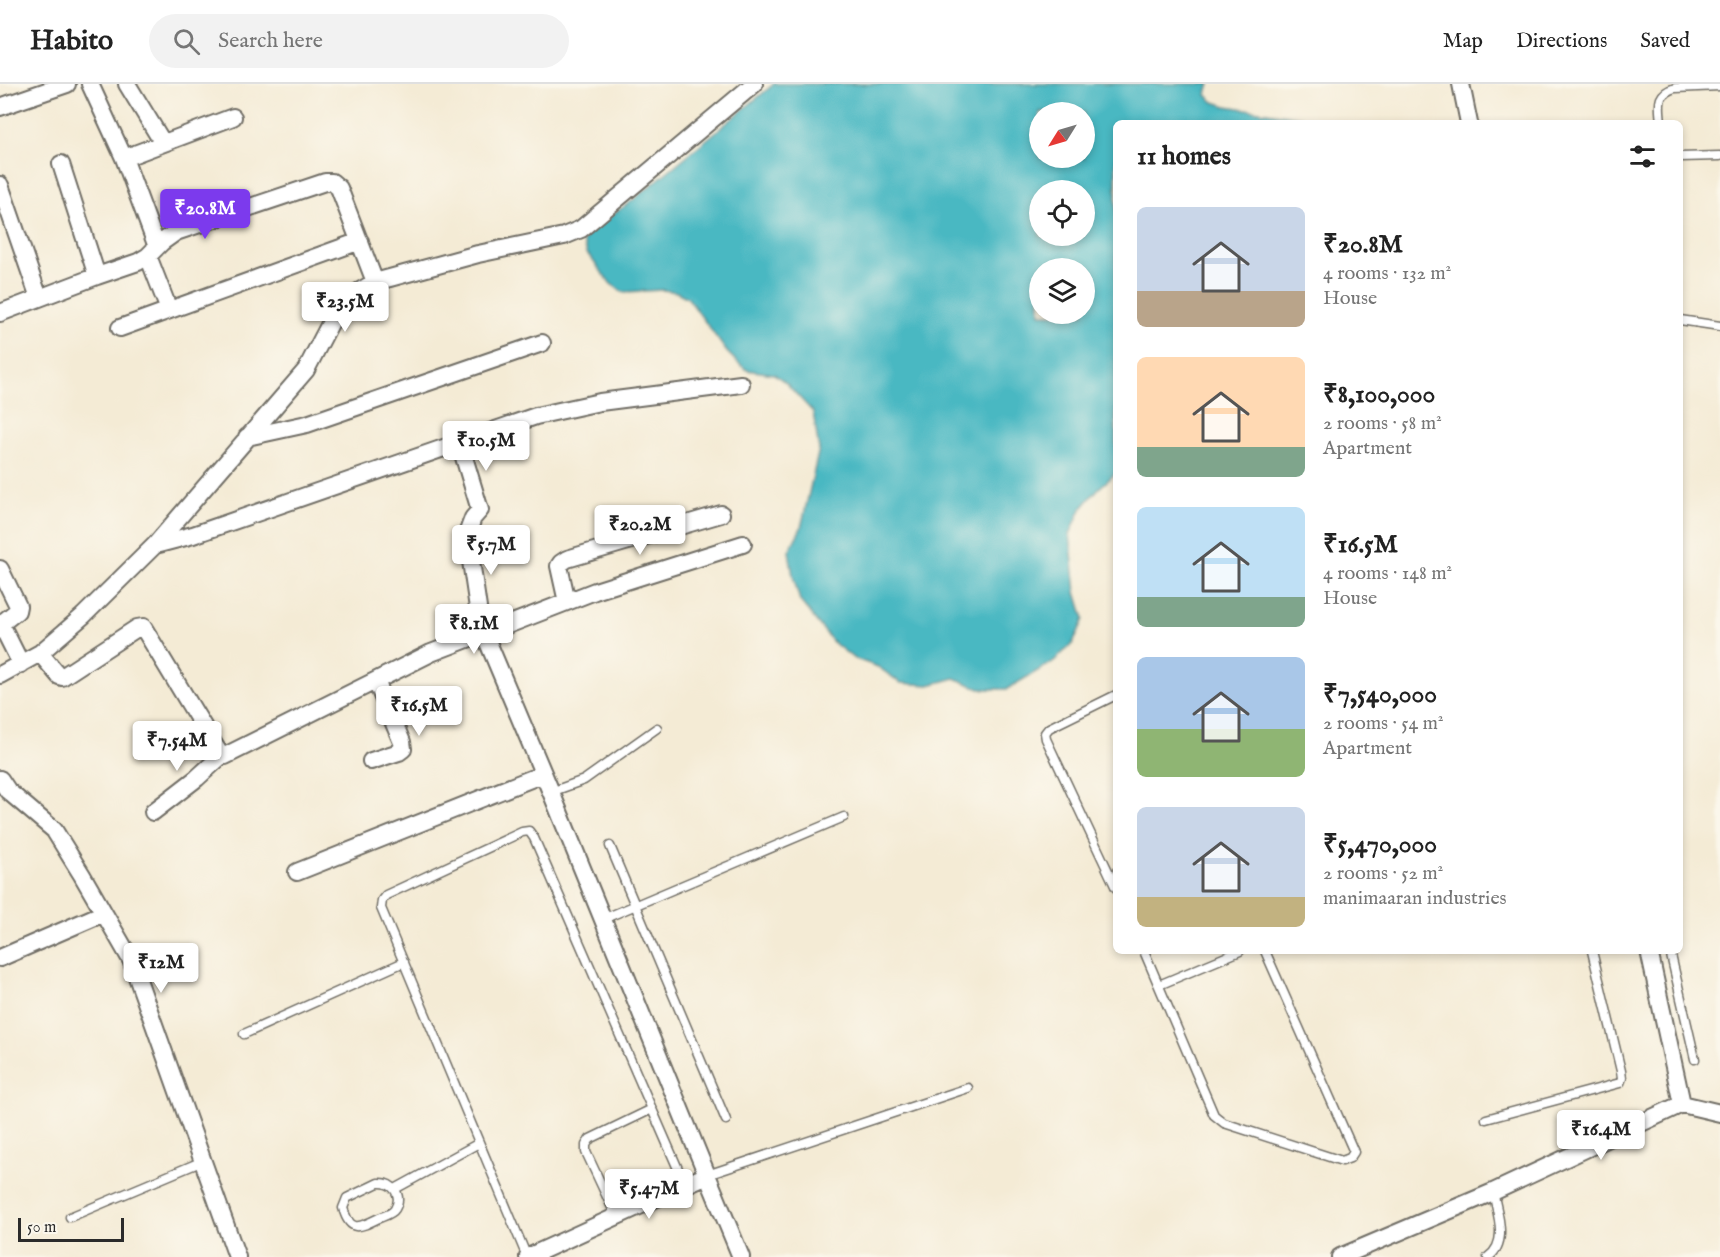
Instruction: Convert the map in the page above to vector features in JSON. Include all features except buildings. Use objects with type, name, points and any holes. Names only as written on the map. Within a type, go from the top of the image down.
[{"type":"street","points":[[0,107],[67,84]]},
{"type":"street","points":[[90,84],[124,158],[169,310]]},
{"type":"street","points":[[127,84],[163,143]]},
{"type":"street","points":[[0,675],[40,653],[83,616],[154,545],[306,370],[335,314],[353,295],[375,282],[478,254],[564,237],[581,229],[754,84]]},
{"type":"street","points":[[1461,84],[1469,120]]},
{"type":"street","points":[[124,158],[233,117]]},
{"type":"street","points":[[61,164],[97,276]]},
{"type":"street","points":[[0,313],[138,262],[176,232],[325,182],[332,182],[339,188],[375,282]]},
{"type":"street","points":[[0,185],[39,298]]},
{"type":"street","points":[[120,328],[360,241]]},
{"type":"street","points":[[248,437],[307,424],[542,343]]},
{"type":"street","points":[[154,545],[193,536],[536,416],[600,402],[741,384]]},
{"type":"street","points":[[459,444],[480,510],[473,518],[467,534],[482,635],[487,640],[551,792],[741,1257]]},
{"type":"street","points":[[567,602],[558,566],[567,559],[721,514]]},
{"type":"street","points":[[153,812],[221,756],[431,653],[595,591],[743,544]]},
{"type":"street","points":[[0,569],[18,606],[17,611],[2,623],[2,626],[21,664]]},
{"type":"street","points":[[40,653],[62,677],[137,628],[143,627],[221,756]]},
{"type":"street","points":[[371,761],[403,749],[376,681]]},
{"type":"street","points":[[297,872],[543,774]]},
{"type":"street","points":[[0,779],[8,791],[54,830],[131,960],[237,1257]]},
{"type":"street","points":[[0,958],[104,913]]},
{"type":"street","points":[[1650,954],[1682,1104]]},
{"type":"street","points":[[1340,1257],[1370,1251],[1682,1104],[1720,1113]]},
{"type":"street","points":[[528,1257],[707,1174]]},
{"type":"lane","points":[[1661,120],[1659,103],[1661,96],[1668,90],[1720,86]]},
{"type":"lane","points":[[1683,157],[1720,156]]},
{"type":"lane","points":[[1683,320],[1720,326]]},
{"type":"lane","points":[[1113,696],[1049,728],[1045,733],[1113,882]]},
{"type":"lane","points":[[551,792],[584,780],[657,728]]},
{"type":"lane","points":[[603,919],[844,817]]},
{"type":"lane","points":[[528,1257],[381,908],[382,900],[386,895],[522,832],[529,831],[534,838],[685,1185]]},
{"type":"lane","points":[[610,846],[726,1120]]},
{"type":"lane","points":[[1145,954],[1218,1120],[1342,1161],[1350,1158],[1354,1152],[1266,954]]},
{"type":"lane","points":[[1159,985],[1233,954]]},
{"type":"lane","points":[[1486,1119],[1620,1083],[1621,1071],[1593,954]]},
{"type":"lane","points":[[1671,954],[1695,1059]]},
{"type":"lane","points":[[244,1034],[404,962]]},
{"type":"lane","points":[[707,1174],[968,1088]]},
{"type":"lane","points":[[616,1216],[586,1152],[586,1145],[591,1139],[652,1109]]},
{"type":"lane","points":[[395,1189],[479,1143]]},
{"type":"lane","points":[[70,1217],[203,1161]]},
{"type":"lane","points":[[378,1183],[385,1183],[395,1189],[398,1194],[394,1211],[361,1227],[354,1226],[346,1219],[343,1208],[347,1198],[378,1183]]},
{"type":"lane","points":[[1488,1257],[1498,1243],[1500,1234],[1493,1192]]},
{"type":"water","points":[[774,84],[1210,84],[1206,95],[1214,102],[1226,106],[1318,120],[1113,120],[1113,476],[1081,509],[1070,534],[1076,592],[1084,619],[1073,643],[1053,662],[1007,689],[980,689],[955,678],[929,685],[901,683],[878,667],[853,658],[833,642],[800,601],[789,551],[801,528],[819,449],[813,412],[785,382],[774,374],[747,370],[736,361],[688,298],[677,292],[663,290],[623,292],[611,284],[587,253],[583,240],[591,230],[633,200]]}]
